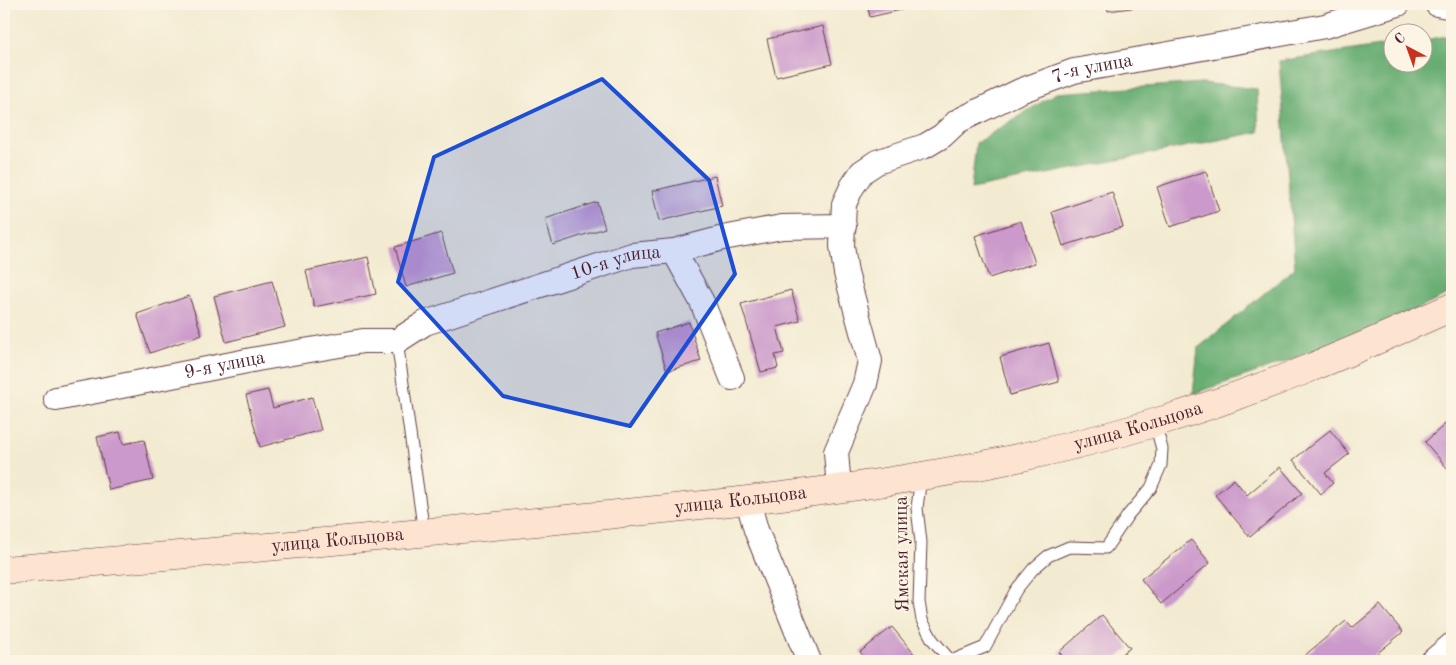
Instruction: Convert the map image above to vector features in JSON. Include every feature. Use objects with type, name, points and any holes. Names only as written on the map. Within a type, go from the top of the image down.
[{"type":"main road","name":"улица Кольцова","points":[[4,570],[424,533],[748,501],[979,467],[1066,447],[1155,423],[1257,388],[1384,338],[1452,307]]},
{"type":"street","name":"7-я улица","points":[[839,488],[836,452],[866,384],[870,361],[846,273],[842,246],[844,204],[862,172],[877,162],[925,146],[942,136],[958,121],[1020,91],[1074,71],[1325,26],[1398,4]]},
{"type":"street","points":[[1436,4],[1452,7]]},
{"type":"street","name":"10-я улица","points":[[397,341],[425,322],[632,255],[674,251],[723,238],[782,227],[844,226]]},
{"type":"street","points":[[674,251],[702,302],[732,378]]},
{"type":"street","name":"9-я улица","points":[[56,399],[256,359],[353,342],[397,341]]},
{"type":"street","points":[[748,501],[756,530],[810,661]]},
{"type":"street","points":[[1433,661],[1452,645]]},
{"type":"lane","points":[[397,341],[424,533]]},
{"type":"lane","name":"Ямская улица","points":[[921,475],[917,508],[921,542],[919,602],[922,620],[932,639],[951,661],[985,647],[1016,590],[1033,569],[1048,556],[1069,547],[1106,548],[1128,515],[1151,488],[1161,465],[1162,449],[1155,423]]},
{"type":"highlighted area","points":[[602,79],[709,180],[735,274],[630,426],[503,396],[398,282],[434,157]]},
{"type":"green space","points":[[1452,35],[1452,293],[1358,337],[1193,394],[1198,348],[1295,268],[1279,61],[1384,45],[1384,72],[1434,72],[1434,38]]},
{"type":"green space","points":[[1202,83],[1257,89],[1259,132],[971,189],[976,143],[1056,93]]},
{"type":"building","points":[[867,4],[922,4],[923,5],[870,17]]},
{"type":"building","points":[[1107,4],[1138,4],[1139,7],[1108,11]]},
{"type":"building","points":[[823,26],[832,64],[776,77],[767,39]]},
{"type":"building","points":[[1206,171],[1219,211],[1170,227],[1157,187]]},
{"type":"building","points":[[715,176],[722,206],[659,221],[652,191]]},
{"type":"building","points":[[1112,192],[1123,227],[1063,246],[1052,212]]},
{"type":"building","points":[[597,202],[605,228],[553,245],[545,219]]},
{"type":"building","points":[[1021,221],[1035,263],[989,278],[975,236]]},
{"type":"building","points":[[441,233],[453,273],[406,287],[395,247]]},
{"type":"building","points":[[368,257],[376,294],[314,307],[306,271]]},
{"type":"building","points":[[272,281],[285,327],[226,342],[214,296]]},
{"type":"building","points":[[791,290],[800,321],[777,327],[784,353],[775,355],[778,368],[761,372],[741,304]]},
{"type":"building","points":[[189,296],[202,335],[150,353],[137,314]]},
{"type":"building","points":[[689,322],[701,361],[667,371],[655,333]]},
{"type":"building","points":[[1049,343],[1059,382],[1010,395],[1000,357]]},
{"type":"building","points":[[268,390],[273,408],[312,397],[321,430],[260,447],[246,395]]},
{"type":"building","points":[[1452,418],[1452,466],[1448,469],[1425,442]]},
{"type":"building","points":[[1330,430],[1349,454],[1325,473],[1333,483],[1321,494],[1293,460]]},
{"type":"building","points":[[120,432],[123,444],[144,440],[153,480],[109,490],[97,437]]},
{"type":"building","points":[[1280,467],[1302,493],[1250,537],[1215,495],[1234,479],[1247,495]]},
{"type":"building","points":[[1191,540],[1210,563],[1161,604],[1141,579]]},
{"type":"building","points":[[1380,605],[1403,632],[1374,656],[1377,660],[1298,661],[1346,621],[1352,628]]},
{"type":"building","points":[[1102,615],[1130,648],[1113,661],[1067,661],[1059,652]]},
{"type":"building","points":[[892,627],[920,661],[868,661],[860,652]]}]
